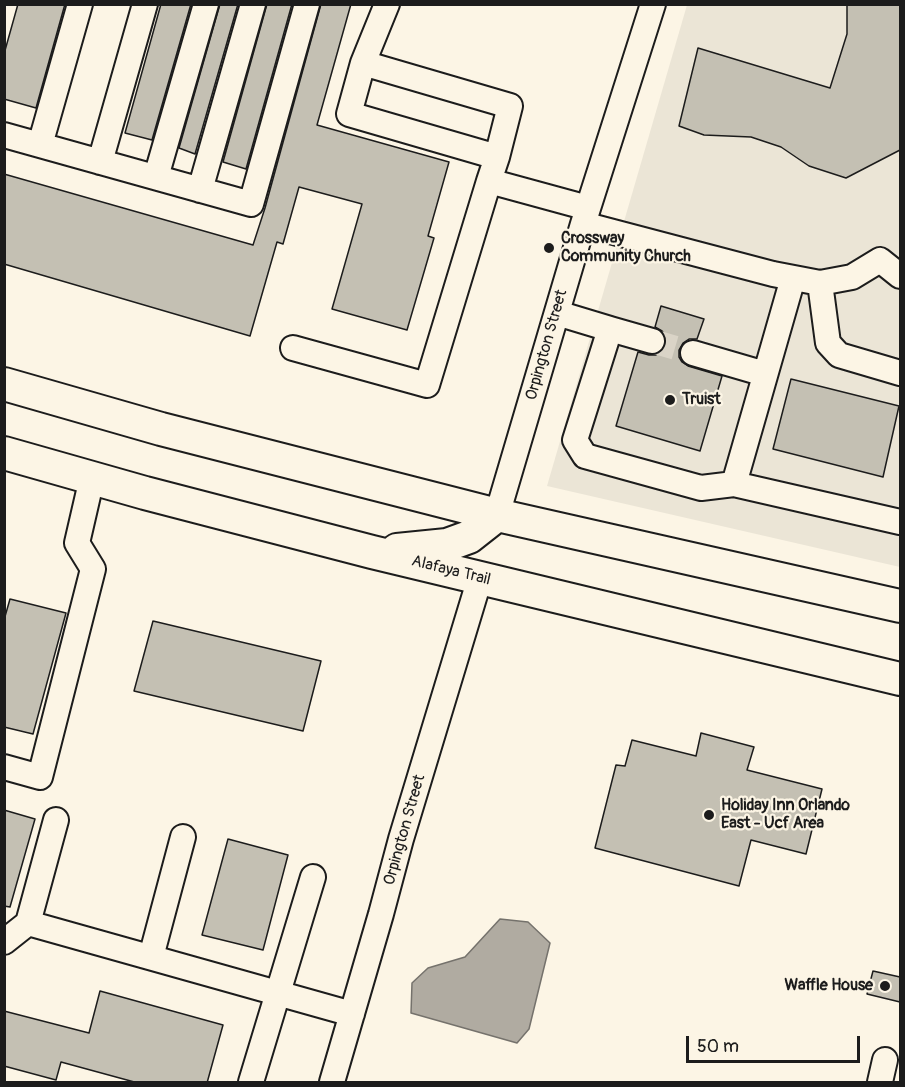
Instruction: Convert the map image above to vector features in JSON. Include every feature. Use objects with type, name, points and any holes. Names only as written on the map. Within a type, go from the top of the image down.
[{"type":"main road","points":[[4,384],[161,429],[497,515],[900,606]]},
{"type":"main road","name":"Alafaya Trail","points":[[4,453],[145,493],[372,552],[900,679]]},
{"type":"main road","points":[[372,552],[447,545],[469,537],[497,515]]},
{"type":"street","points":[[40,145],[80,4]]},
{"type":"street","points":[[100,162],[145,4]]},
{"type":"street","points":[[156,177],[206,4]]},
{"type":"street","points":[[200,190],[253,4]]},
{"type":"street","points":[[4,135],[250,204],[307,4]]},
{"type":"street","points":[[387,4],[363,63],[349,114],[497,157]]},
{"type":"street","name":"Orpington Street","points":[[497,515],[652,4]]},
{"type":"street","points":[[293,348],[427,385],[497,157],[510,106],[363,63]]},
{"type":"street","points":[[489,181],[586,216],[773,274],[820,283],[852,277],[880,260],[900,276]]},
{"type":"street","points":[[734,483],[793,278]]},
{"type":"street","points":[[820,283],[828,343],[839,355],[900,374]]},
{"type":"street","points":[[557,313],[652,341]]},
{"type":"street","points":[[610,329],[575,440],[585,456],[701,488],[734,483],[900,522]]},
{"type":"street","points":[[693,353],[765,374]]},
{"type":"street","points":[[4,767],[40,777],[93,569],[77,543],[92,478]]},
{"type":"street","name":"Orpington Street","points":[[332,1083],[401,839],[480,578]]},
{"type":"street","points":[[4,942],[28,923],[56,820]]},
{"type":"street","points":[[151,957],[183,837]]},
{"type":"street","points":[[251,1083],[313,877]]},
{"type":"street","points":[[28,923],[352,1014]]},
{"type":"shaded area","points":[[687,5],[900,5],[900,567],[547,486]]},
{"type":"shaded area","points":[[500,919],[528,922],[550,943],[529,1029],[517,1043],[411,1013],[412,983],[428,968],[465,957]]},
{"type":"building","points":[[18,4],[65,4],[36,108],[4,99],[4,54]]},
{"type":"building","points":[[161,4],[191,4],[152,140],[125,133]]},
{"type":"building","points":[[220,4],[238,4],[195,154],[179,148]]},
{"type":"building","points":[[267,4],[292,4],[246,169],[223,162]]},
{"type":"building","points":[[321,4],[351,4],[317,125],[449,162],[428,236],[434,238],[407,330],[332,309],[362,204],[299,187],[283,244],[277,242],[250,336],[4,264],[4,174],[253,245]]},
{"type":"building","points":[[847,4],[900,4],[900,150],[846,178],[809,166],[781,147],[751,137],[704,135],[679,126],[698,48],[830,88],[847,34]]},
{"type":"building","name":"Truist","points":[[661,306],[704,319],[697,339],[689,339],[683,343],[679,350],[679,357],[688,366],[722,376],[700,451],[616,426],[638,352],[656,355],[665,345],[666,337],[655,327]]},
{"type":"building","points":[[791,379],[899,406],[883,477],[773,449]]},
{"type":"building","points":[[10,599],[66,613],[33,734],[4,727],[4,620]]},
{"type":"building","points":[[153,621],[321,661],[303,731],[134,691]]},
{"type":"building","name":"Holiday Inn Orlando East - Ucf Area","points":[[701,733],[754,747],[747,770],[822,789],[806,854],[751,840],[739,886],[595,848],[616,765],[625,766],[632,740],[696,756]]},
{"type":"building","points":[[4,810],[35,819],[10,907],[4,906]]},
{"type":"building","points":[[228,839],[288,855],[263,950],[202,935]]},
{"type":"building","name":"Waffle House","points":[[873,971],[900,977],[900,1002],[867,994]]},
{"type":"building","points":[[100,991],[223,1025],[207,1083],[138,1083],[61,1062],[56,1080],[4,1066],[4,1011],[89,1033]]},
{"type":"tunnel","points":[[652,341],[693,353]]},
{"type":"place","name":"Crossway Community Church","points":[[549,248]]},
{"type":"place","name":"Truist","points":[[670,400]]},
{"type":"place","name":"Holiday Inn Orlando East - Ucf Area","points":[[709,815]]},
{"type":"place","name":"Waffle House","points":[[885,986]]}]
